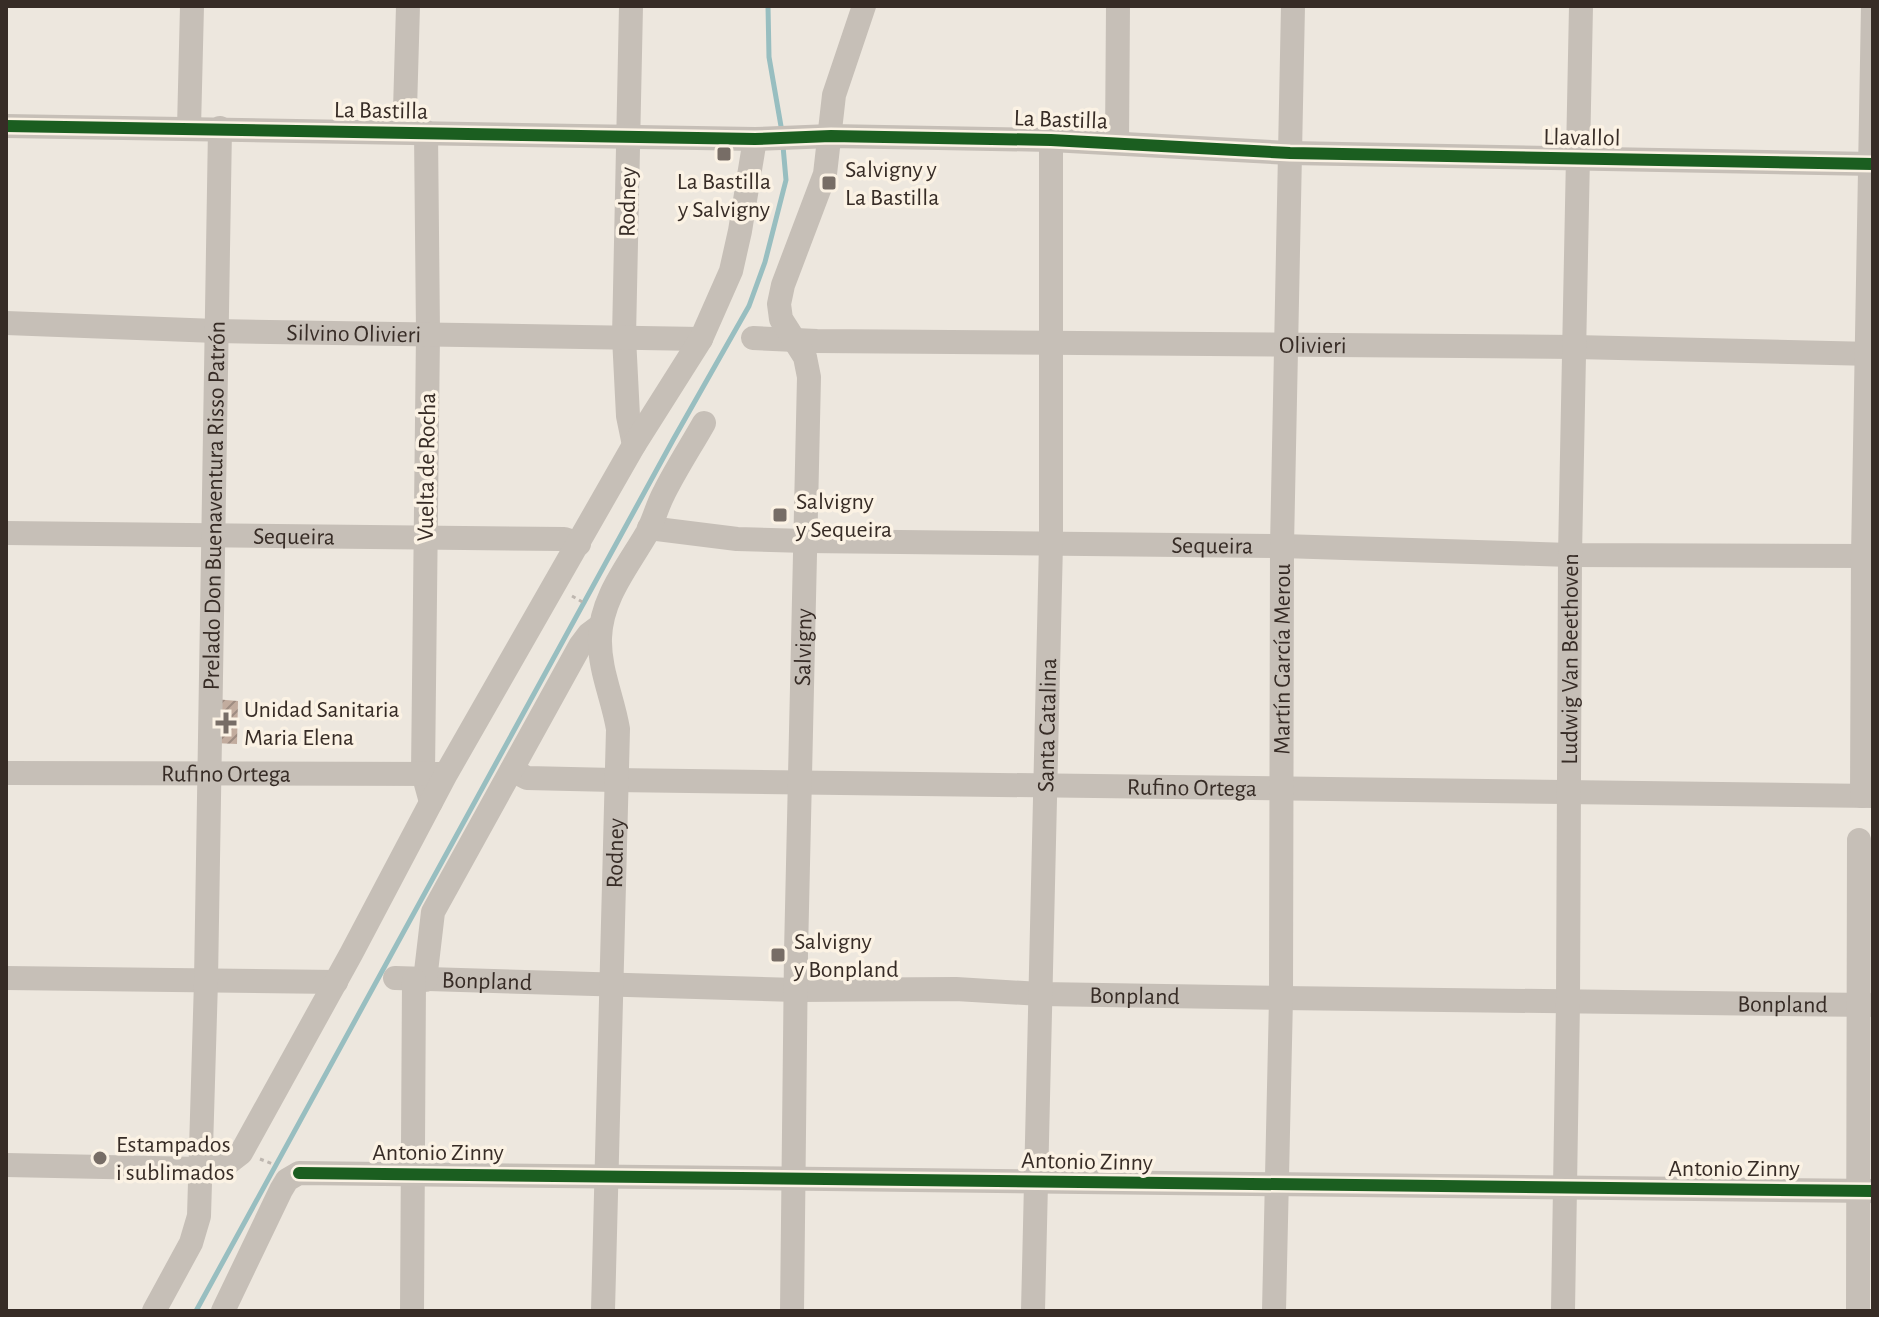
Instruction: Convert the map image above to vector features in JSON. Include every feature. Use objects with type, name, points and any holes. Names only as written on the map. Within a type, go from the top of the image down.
[{"type":"street","points":[[189,128],[192,6]]},
{"type":"street","name":"Vuelta de Rocha","points":[[336,982],[431,802],[435,774],[424,537],[428,333],[416,132],[405,110],[408,6]]},
{"type":"street","name":"Rodney","points":[[631,6],[624,337],[628,416],[634,445]]},
{"type":"street","name":"Salvigny","points":[[792,1311],[809,377],[805,357],[781,319],[779,304],[783,285],[825,174],[834,95],[864,6]]},
{"type":"street","points":[[1117,142],[1118,6]]},
{"type":"street","name":"Martín García Merou","points":[[1274,1311],[1281,998],[1282,546],[1293,6]]},
{"type":"street","name":"Ludwig Van Beethoven","points":[[1563,1311],[1570,555],[1581,6]]},
{"type":"street","points":[[1867,796],[1873,6]]},
{"type":"street","name":"La Bastilla","points":[[6,126],[755,139],[831,136],[1051,140],[1290,153]]},
{"type":"street","name":"Prelado Don Buenaventura Risso Patrón","points":[[154,1311],[191,1243],[199,1216],[202,1169],[220,128]]},
{"type":"street","points":[[435,774],[579,544],[634,445],[701,339],[731,271],[755,139]]},
{"type":"street","name":"Santa Catalina","points":[[1033,1311],[1051,543],[1051,140]]},
{"type":"street","name":"Llavallol","points":[[1290,153],[1871,164]]},
{"type":"street","name":"Silvino Olivieri","points":[[6,323],[216,331],[701,339]]},
{"type":"street","name":"Olivieri","points":[[753,338],[1575,347],[1871,354]]},
{"type":"street","name":"Rodney","points":[[603,1311],[614,780],[618,729],[602,667],[601,625],[612,591],[704,423]]},
{"type":"street","name":"Sequeira","points":[[649,528],[737,539],[806,541],[1282,546],[1570,555],[1868,556]]},
{"type":"street","name":"Sequeira","points":[[6,533],[564,539],[579,544]]},
{"type":"street","points":[[412,1311],[415,1174],[412,979],[433,912],[580,646],[601,625]]},
{"type":"street","name":"Rufino Ortega","points":[[512,770],[527,778],[614,780],[1867,796]]},
{"type":"street","name":"Rufino Ortega","points":[[6,773],[435,774]]},
{"type":"street","points":[[1858,1311],[1866,1191],[1866,1005],[1859,840]]},
{"type":"street","points":[[6,978],[336,982],[241,1153],[223,1167],[6,1165]]},
{"type":"street","name":"Bonpland","points":[[412,979],[796,990],[956,989],[1041,994],[1866,1005]]},
{"type":"street","points":[[223,1311],[281,1190],[287,1180],[299,1173]]},
{"type":"street","name":"Antonio Zinny","points":[[299,1173],[606,1174],[1276,1186],[1866,1191]]},
{"type":"path","points":[[241,1153],[299,1173]]},
{"type":"building","points":[[214,699],[238,701],[237,744],[213,743]]},
{"type":"waterway","points":[[768,6],[769,57],[782,132]]},
{"type":"waterway","points":[[196,1311],[749,306],[765,262],[786,180],[783,146]]},
{"type":"cycle path","points":[[6,126],[755,139],[831,136],[1051,140],[1290,153],[1873,164]]},
{"type":"cycle path","points":[[299,1173],[1873,1191]]},
{"type":"place","name":"La Bastilla y Salvigny","points":[[724,154]]},
{"type":"place","name":"Salvigny y La Bastilla","points":[[829,183]]},
{"type":"place","name":"Salvigny y Sequeira","points":[[780,515]]},
{"type":"place","name":"Unidad Sanitaria Maria Elena","points":[[226,723]]},
{"type":"place","name":"Salvigny y Bonpland","points":[[778,955]]},
{"type":"place","name":"Estampados i sublimados","points":[[100,1158]]}]
